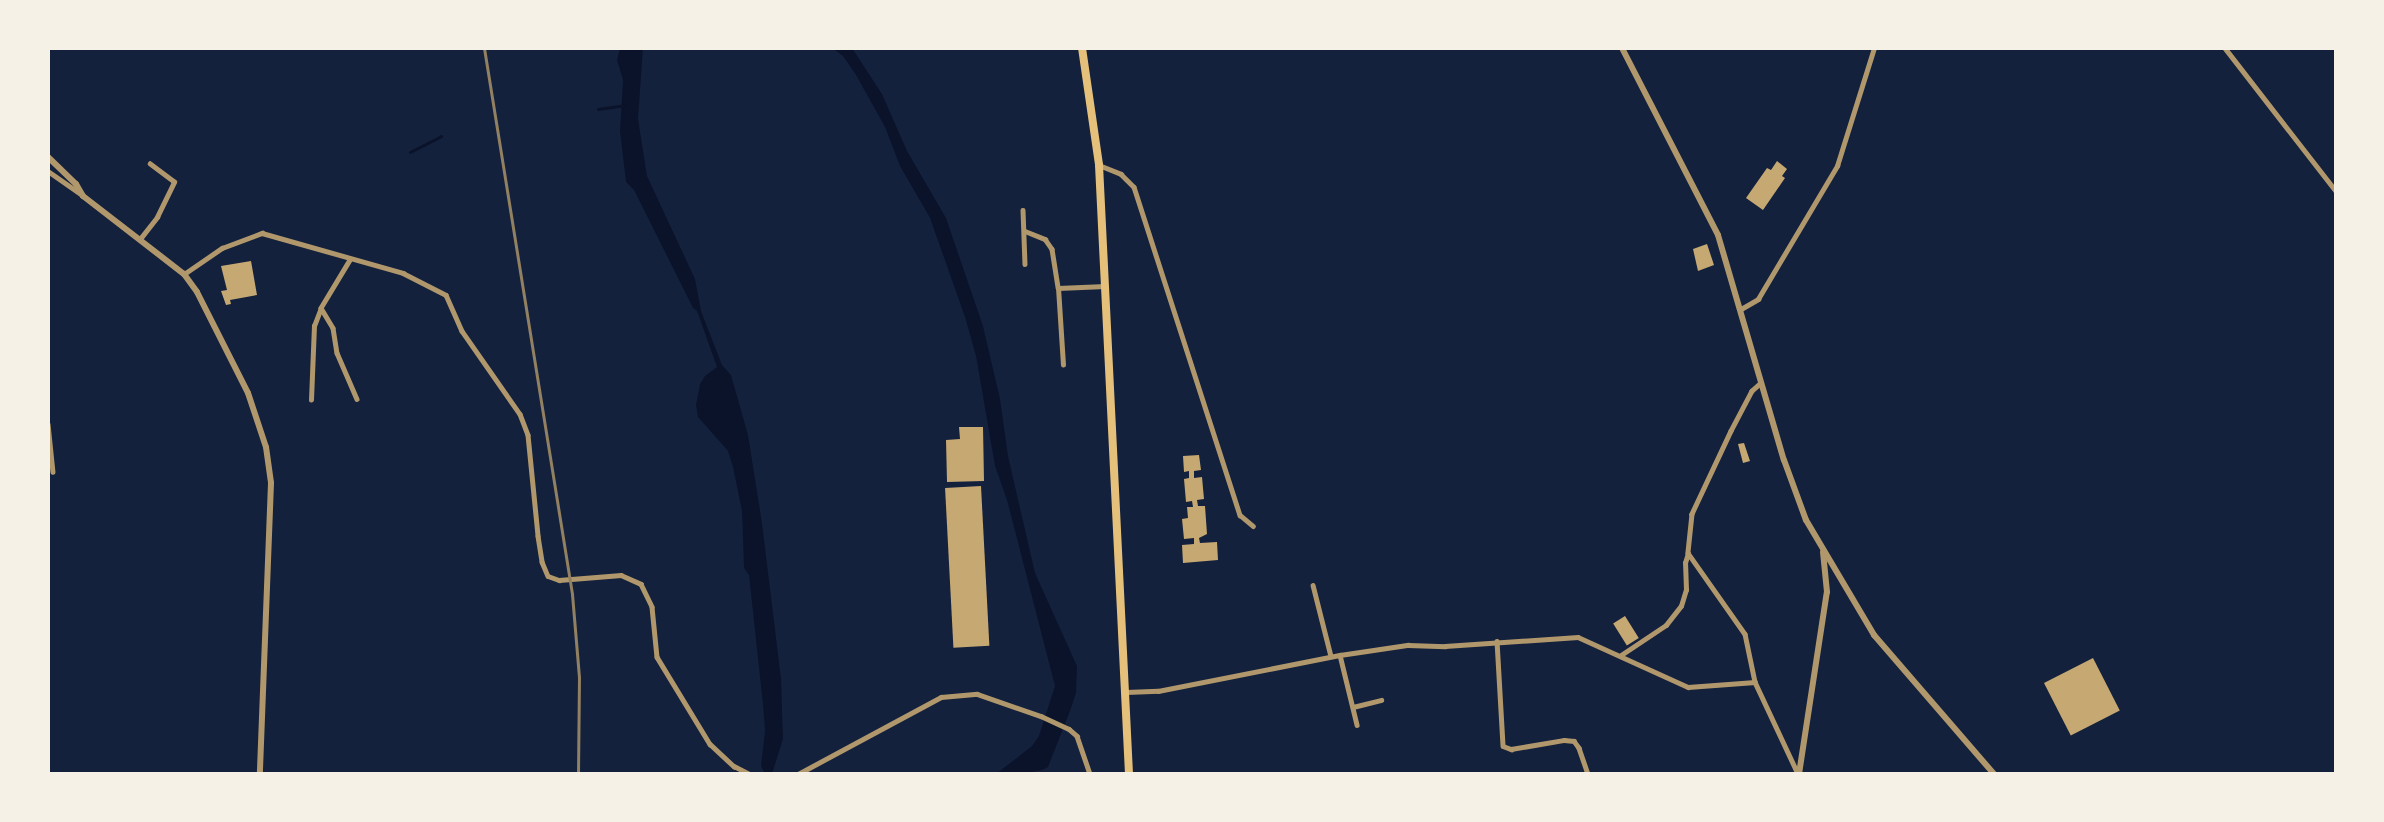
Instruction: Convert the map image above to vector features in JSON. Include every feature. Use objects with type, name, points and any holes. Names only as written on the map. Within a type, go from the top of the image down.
[{"type":"main road","points":[[1082,48],[1099,165],[1129,774]]},
{"type":"street","points":[[1622,48],[1718,235],[1760,381],[1802,512],[1874,635],[1994,774]]},
{"type":"street","points":[[1741,309],[1758,299],[1818,203],[1837,166],[1874,48]]},
{"type":"street","points":[[2225,48],[2336,191]]},
{"type":"street","points":[[48,158],[76,184],[83,196]]},
{"type":"street","points":[[140,239],[157,216],[173,186],[172,178],[150,164]]},
{"type":"street","points":[[1099,165],[1121,174],[1134,187],[1240,515],[1254,526]]},
{"type":"street","points":[[48,171],[183,274],[197,292],[248,393],[266,447],[271,483],[260,774]]},
{"type":"street","points":[[1023,210],[1025,264]]},
{"type":"street","points":[[1025,231],[1045,239],[1052,249],[1058,288],[1062,365]]},
{"type":"street","points":[[183,274],[222,248],[262,233],[350,260],[403,273],[446,295],[462,331],[520,414],[528,435],[538,536],[542,562],[548,576],[559,580],[621,575],[641,584],[652,607],[657,657],[710,744],[734,766],[750,774]]},
{"type":"street","points":[[311,400],[314,326],[321,308],[350,260]]},
{"type":"street","points":[[1058,288],[1105,286]]},
{"type":"street","points":[[321,308],[333,328],[337,353],[357,399]]},
{"type":"street","points":[[1621,655],[1666,625],[1681,606],[1686,590],[1685,563],[1692,514],[1731,431],[1752,391],[1760,381]]},
{"type":"street","points":[[48,424],[53,472]]},
{"type":"street","points":[[1798,774],[1827,592],[1822,549]]},
{"type":"street","points":[[1688,552],[1745,634],[1755,682],[1798,774]]},
{"type":"street","points":[[1312,585],[1332,656]]},
{"type":"street","points":[[1126,692],[1158,691],[1332,656],[1408,645],[1445,646],[1497,640],[1578,637],[1688,687],[1755,682]]},
{"type":"street","points":[[1497,640],[1503,746],[1510,749],[1564,740],[1574,741],[1579,748],[1588,774]]},
{"type":"street","points":[[1340,655],[1357,725]]},
{"type":"street","points":[[798,774],[941,697],[977,694],[1018,707],[1069,729],[1077,736],[1090,774]]},
{"type":"street","points":[[1353,707],[1381,700]]},
{"type":"water","points":[[620,48],[643,48],[638,119],[647,176],[695,279],[701,311],[722,365],[731,375],[748,435],[762,523],[781,679],[783,739],[772,774],[765,774],[761,766],[765,730],[763,705],[749,575],[744,568],[742,511],[733,467],[728,451],[698,417],[696,405],[700,384],[705,376],[717,367],[697,311],[693,308],[634,190],[626,182],[620,131],[623,80],[617,60]]},
{"type":"water","points":[[832,48],[852,48],[882,94],[907,151],[946,218],[983,326],[1000,399],[1008,456],[1035,573],[1077,666],[1076,693],[1070,711],[1048,767],[1042,770],[1021,774],[996,774],[1032,746],[1039,736],[1055,686],[1007,500],[995,466],[976,356],[965,317],[930,218],[900,166],[885,127],[856,75],[843,56]]},
{"type":"building","points":[[1777,161],[1787,169],[1782,176],[1785,178],[1763,210],[1746,198],[1767,168],[1771,170]]},
{"type":"building","points":[[1707,244],[1714,265],[1698,271],[1693,249]]},
{"type":"building","points":[[251,261],[257,295],[230,300],[231,304],[226,305],[221,291],[227,290],[221,266]]},
{"type":"building","points":[[959,427],[983,427],[984,481],[947,482],[946,440],[960,439]]},
{"type":"building","points":[[1744,443],[1750,461],[1743,463],[1738,444]]},
{"type":"building","points":[[1199,455],[1201,470],[1194,471],[1194,478],[1202,477],[1204,499],[1197,500],[1198,506],[1205,506],[1207,534],[1199,538],[1200,543],[1217,542],[1218,560],[1183,563],[1182,545],[1194,544],[1194,538],[1184,539],[1182,519],[1188,518],[1187,507],[1193,507],[1192,501],[1186,502],[1184,479],[1189,478],[1189,471],[1184,472],[1183,456]]},
{"type":"building","points":[[981,486],[989,646],[953,648],[945,488]]},
{"type":"building","points":[[1625,616],[1639,638],[1627,645],[1613,623]]},
{"type":"building","points":[[2093,658],[2120,711],[2071,736],[2044,683]]},
{"type":"waterway","points":[[598,109],[626,105]]},
{"type":"waterway","points":[[410,152],[441,136]]},
{"type":"railway","points":[[484,48],[572,594],[579,678],[578,774]]}]
